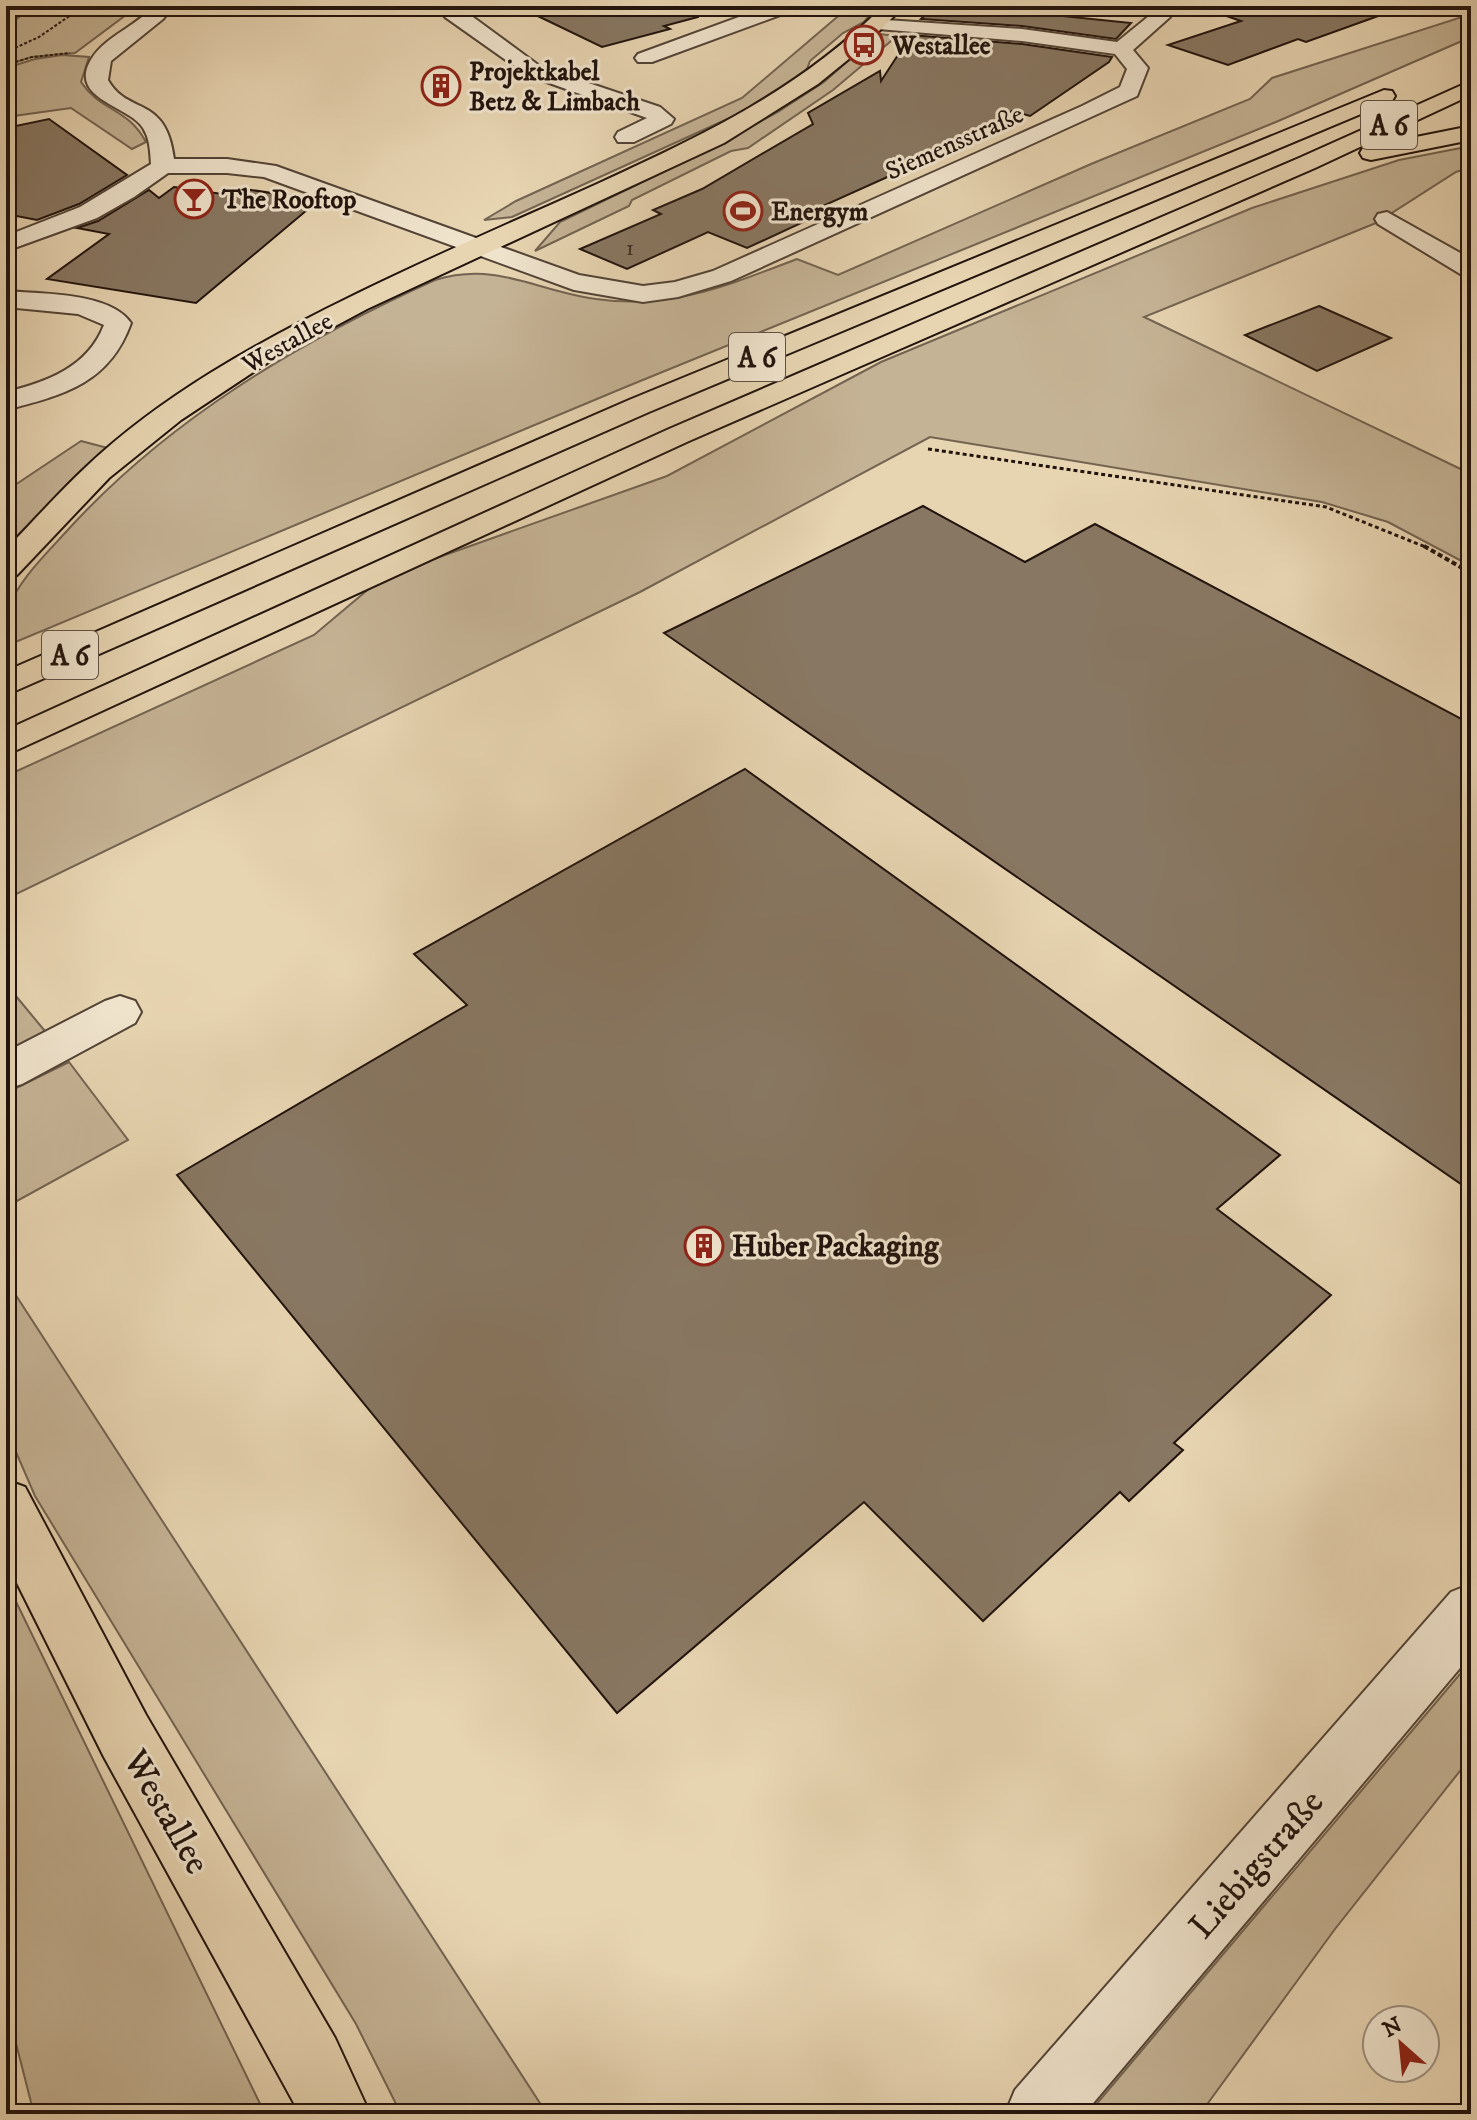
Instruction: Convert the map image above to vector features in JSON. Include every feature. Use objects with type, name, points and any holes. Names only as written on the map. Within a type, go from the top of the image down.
[{"type":"main road","name":"Westallee","points":[[6,568],[98,472],[171,414],[260,355],[358,303],[716,138],[807,83],[886,15]]},
{"type":"main road","name":"A 6","points":[[6,684],[625,412],[1408,86]]},
{"type":"main road","name":"A 6","points":[[6,744],[679,435],[1307,163],[1471,87]]},
{"type":"main road","points":[[1307,163],[1471,133]]},
{"type":"main road","name":"Westallee","points":[[6,1505],[125,1736],[311,2062],[336,2114]]},
{"type":"street","points":[[163,6],[140,29],[103,54],[95,71],[98,83],[107,94],[155,124],[163,143],[163,166]]},
{"type":"street","points":[[448,6],[514,60],[534,71],[652,112],[663,119],[626,137]]},
{"type":"street","points":[[645,58],[787,6]]},
{"type":"street","points":[[962,29],[980,6]]},
{"type":"street","points":[[886,15],[962,29],[1121,49],[1160,17],[1152,6]]},
{"type":"street","points":[[1022,35],[1035,16]]},
{"type":"street","name":"Siemensstraße","points":[[478,248],[574,282],[614,291],[643,294],[678,289],[722,276],[1129,91],[1138,68],[1121,49]]},
{"type":"street","points":[[6,244],[92,213],[129,193],[163,166],[227,166],[268,171],[478,248]]},
{"type":"street","points":[[1387,219],[1471,270]]},
{"type":"street","points":[[6,299],[85,308],[107,313],[118,323],[114,337],[86,373],[44,392],[6,401]]},
{"type":"street","points":[[6,1072],[120,1012]]},
{"type":"street","name":"Liebigstraße","points":[[1039,2114],[1471,1612]]},
{"type":"path","points":[[6,52],[39,37],[84,6]]},
{"type":"path","points":[[6,65],[54,54],[103,54]]},
{"type":"path","points":[[928,449],[1326,507],[1387,527],[1451,558],[1471,573]]},
{"type":"shaded area","points":[[6,6],[138,6],[75,53],[32,57],[6,65],[6,27],[23,14],[6,12]]},
{"type":"shaded area","points":[[850,6],[877,6],[864,22],[843,33],[810,61],[805,74],[756,106],[512,217],[484,220],[516,201],[742,98]]},
{"type":"shaded area","points":[[1471,14],[1471,37],[1276,122],[628,386],[6,646],[6,614],[25,579],[104,493],[146,455],[190,420],[284,358],[435,280],[457,275],[497,276],[574,295],[624,302],[699,293],[797,259],[838,275],[1091,164],[1250,99],[1272,78]]},
{"type":"shaded area","points":[[879,34],[897,36],[833,90],[748,148],[731,151],[632,200],[629,206],[535,251],[560,222],[778,112],[824,82]]},
{"type":"shaded area","points":[[62,55],[89,57],[81,82],[97,99],[131,122],[146,142],[132,149],[71,108],[6,117],[6,68]]},
{"type":"shaded area","points":[[1471,146],[1471,167],[1456,172],[1376,223],[1144,317],[1471,474],[1471,566],[1388,522],[1322,502],[930,437],[640,592],[6,899],[6,776],[314,635],[383,577],[667,476],[881,362],[1252,208],[1399,160]]},
{"type":"shaded area","points":[[81,441],[123,452],[6,568],[6,491]]},
{"type":"shaded area","points":[[6,984],[49,1036],[6,1058]]},
{"type":"shaded area","points":[[69,1062],[128,1140],[6,1207],[6,1093]]},
{"type":"shaded area","points":[[6,1280],[547,2114],[401,2114],[356,2024],[35,1496],[6,1429]]},
{"type":"shaded area","points":[[6,1581],[265,2114],[34,2114],[6,2004]]},
{"type":"shaded area","points":[[1471,1661],[1471,1757],[1335,1929],[1200,2114],[1088,2114]]},
{"type":"building","points":[[517,6],[697,6],[698,17],[664,26],[670,29],[602,47]]},
{"type":"building","points":[[935,6],[1027,6],[1023,12],[1131,23],[1116,39],[1022,26],[921,19]]},
{"type":"building","points":[[1219,6],[1391,6],[1392,11],[1306,42],[1298,39],[1228,65],[1168,45],[1241,21],[1218,13]]},
{"type":"building","points":[[911,35],[1022,44],[1112,57],[1030,116],[1012,111],[934,156],[816,209],[825,212],[747,248],[708,232],[627,269],[580,249],[661,214],[653,210],[702,189],[813,124],[808,113],[880,71],[881,81]]},
{"type":"building","points":[[49,119],[127,175],[79,204],[37,220],[6,214],[6,128]]},
{"type":"building","points":[[174,187],[229,195],[238,188],[319,200],[196,303],[47,279],[109,234],[77,228],[98,221],[149,190],[159,198]]},
{"type":"building","points":[[1319,306],[1391,338],[1317,371],[1245,335]]},
{"type":"building","points":[[923,506],[1025,562],[1095,524],[1471,724],[1471,1191],[664,633]]},
{"type":"building","name":"Huber Packaging","points":[[745,769],[1280,1155],[1217,1209],[1331,1295],[1174,1443],[1183,1450],[1129,1501],[1120,1492],[983,1621],[864,1502],[617,1713],[177,1175],[467,1005],[414,954]]},
{"type":"place","name":"Westallee","points":[[864,45]]},
{"type":"place","name":"Projektkabel Betz & Limbach","points":[[441,86]]},
{"type":"place","name":"The Rooftop","points":[[194,199]]},
{"type":"place","name":"Energym","points":[[743,211]]},
{"type":"place","name":"Huber Packaging","points":[[704,1246]]}]
